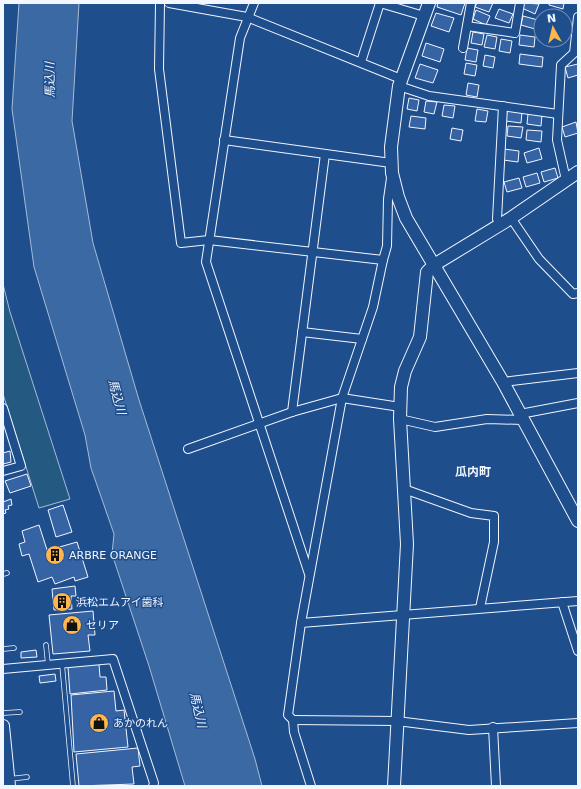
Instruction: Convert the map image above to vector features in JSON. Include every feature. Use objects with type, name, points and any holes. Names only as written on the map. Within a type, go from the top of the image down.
[{"type":"street","points":[[160,3],[159,69],[181,242],[209,240],[383,260]]},
{"type":"street","points":[[169,3],[248,16],[361,62],[429,96],[558,114]]},
{"type":"street","points":[[254,3],[240,38],[206,262],[310,574]]},
{"type":"street","points":[[361,62],[380,3],[424,16]]},
{"type":"street","points":[[428,3],[400,82],[391,147],[392,168],[398,197],[406,218],[503,382],[578,521]]},
{"type":"street","points":[[463,48],[471,3]]},
{"type":"street","points":[[467,26],[515,33],[520,3]]},
{"type":"street","points":[[566,180],[557,140],[561,65],[574,53],[578,17]]},
{"type":"street","points":[[503,106],[497,219],[506,221],[539,259],[573,294],[578,293]]},
{"type":"street","points":[[224,140],[325,154],[392,168]]},
{"type":"street","points":[[292,412],[325,154]]},
{"type":"street","points":[[310,786],[294,732],[293,720],[288,715],[301,622],[342,398],[373,307],[387,246],[388,199],[392,168]]},
{"type":"street","points":[[394,786],[402,614],[407,544],[400,413],[401,387],[405,371],[420,337],[427,272],[434,265],[506,221],[578,172]]},
{"type":"street","points":[[302,332],[362,339]]},
{"type":"street","points":[[503,382],[578,373]]},
{"type":"street","points":[[188,449],[292,412],[342,398],[400,413],[435,427],[487,419],[521,417],[578,403]]},
{"type":"street","points":[[3,408],[21,466],[3,471]]},
{"type":"street","points":[[404,489],[471,513],[494,516],[494,542],[480,608]]},
{"type":"street","points":[[301,622],[578,601]]},
{"type":"street","points":[[562,602],[578,651]]},
{"type":"street","points":[[3,669],[113,659],[154,783],[153,786]]},
{"type":"street","points":[[293,720],[397,720],[469,730],[493,727],[578,723]]},
{"type":"street","points":[[3,726],[8,783]]},
{"type":"street","points":[[493,727],[496,786]]},
{"type":"lane","points":[[46,645],[48,665]]},
{"type":"lane","points":[[3,649],[14,648]]},
{"type":"lane","points":[[62,664],[73,786]]},
{"type":"lane","points":[[3,713],[20,712]]},
{"type":"lane","points":[[8,783],[26,777]]},
{"type":"shaded area","points":[[3,284],[10,312],[70,499],[39,508],[3,394]]},
{"type":"water","name":"馬込川","points":[[19,3],[79,3],[72,121],[93,243],[139,400],[255,759],[262,786],[185,786],[149,666],[112,554],[114,534],[91,468],[85,435],[34,267],[12,109]]},
{"type":"building","points":[[438,3],[465,3],[461,15],[437,7]]},
{"type":"building","points":[[477,3],[493,3],[489,12],[475,7]]},
{"type":"building","points":[[524,3],[539,4],[537,8],[533,8],[533,13],[522,8]]},
{"type":"building","points":[[549,3],[564,3],[563,8],[549,5]]},
{"type":"building","points":[[499,9],[513,14],[509,23],[495,18]]},
{"type":"building","points":[[476,10],[490,16],[486,25],[473,19]]},
{"type":"building","points":[[436,13],[454,18],[449,32],[431,26]]},
{"type":"building","points":[[523,16],[533,19],[533,28],[521,25]]},
{"type":"building","points":[[473,32],[484,34],[482,45],[471,43]]},
{"type":"building","points":[[487,35],[497,37],[495,49],[484,47]]},
{"type":"building","points":[[520,35],[533,37],[533,47],[519,45]]},
{"type":"building","points":[[501,39],[512,41],[510,53],[499,51]]},
{"type":"building","points":[[426,43],[444,49],[440,62],[422,56]]},
{"type":"building","points":[[467,48],[478,50],[476,62],[465,60]]},
{"type":"building","points":[[520,54],[543,57],[542,67],[519,64]]},
{"type":"building","points":[[485,55],[495,57],[493,68],[483,66]]},
{"type":"building","points":[[466,63],[477,65],[475,76],[464,74]]},
{"type":"building","points":[[420,64],[438,70],[433,83],[415,78]]},
{"type":"building","points":[[578,64],[578,75],[568,78],[565,67]]},
{"type":"building","points":[[468,83],[479,85],[477,97],[466,95]]},
{"type":"building","points":[[409,98],[419,100],[417,111],[407,109]]},
{"type":"building","points":[[426,101],[437,102],[434,114],[424,112]]},
{"type":"building","points":[[444,105],[455,106],[453,118],[442,116]]},
{"type":"building","points":[[477,109],[488,111],[486,122],[475,121]]},
{"type":"building","points":[[507,111],[522,112],[521,123],[506,121]]},
{"type":"building","points":[[528,114],[542,115],[541,126],[527,124]]},
{"type":"building","points":[[411,116],[426,118],[425,129],[409,127]]},
{"type":"building","points":[[576,122],[578,133],[565,137],[562,127]]},
{"type":"building","points":[[508,126],[523,127],[521,138],[507,136]]},
{"type":"building","points":[[452,128],[463,130],[461,141],[450,139]]},
{"type":"building","points":[[527,130],[542,131],[541,142],[526,140]]},
{"type":"building","points":[[539,148],[542,159],[527,163],[524,153]]},
{"type":"building","points":[[504,149],[519,151],[518,162],[503,160]]},
{"type":"building","points":[[555,168],[558,178],[544,182],[541,172]]},
{"type":"building","points":[[537,173],[540,183],[526,187],[523,177]]},
{"type":"building","points":[[519,178],[522,188],[507,192],[504,182]]},
{"type":"building","points":[[10,451],[11,462],[3,464],[3,453]]},
{"type":"building","points":[[27,474],[31,486],[10,493],[5,481]]},
{"type":"building","points":[[11,499],[12,505],[8,506],[9,509],[5,510],[6,513],[3,514],[3,502]]},
{"type":"building","points":[[63,505],[72,532],[56,537],[48,510]]},
{"type":"building","name":"ARBRE ORANGE","points":[[39,525],[48,553],[57,551],[56,548],[77,542],[88,577],[75,581],[74,577],[55,584],[52,577],[38,582],[29,554],[22,556],[19,544],[25,542],[22,531]]},
{"type":"building","name":"浜松エムアイ歯科","points":[[75,586],[76,596],[71,596],[72,609],[54,610],[52,589]]},
{"type":"building","name":"セリア","points":[[93,611],[95,635],[88,635],[90,651],[53,654],[49,615]]},
{"type":"building","points":[[36,650],[37,657],[21,658],[21,652]]},
{"type":"building","points":[[99,664],[100,677],[106,677],[107,690],[70,694],[68,667]]},
{"type":"building","points":[[55,674],[56,681],[40,683],[39,676]]},
{"type":"building","name":"あかのれん","points":[[114,691],[116,711],[124,710],[128,747],[74,752],[71,695]]},
{"type":"building","points":[[138,748],[140,766],[132,767],[134,784],[79,786],[76,754]]},
{"type":"place","name":"ARBRE ORANGE","points":[[55,555]]},
{"type":"place","name":"浜松エムアイ歯科","points":[[62,602]]},
{"type":"place","name":"セリア","points":[[72,625]]},
{"type":"place","name":"あかのれん","points":[[99,723]]},
{"type":"district","name":"瓜内町","points":[[473,472]]}]
